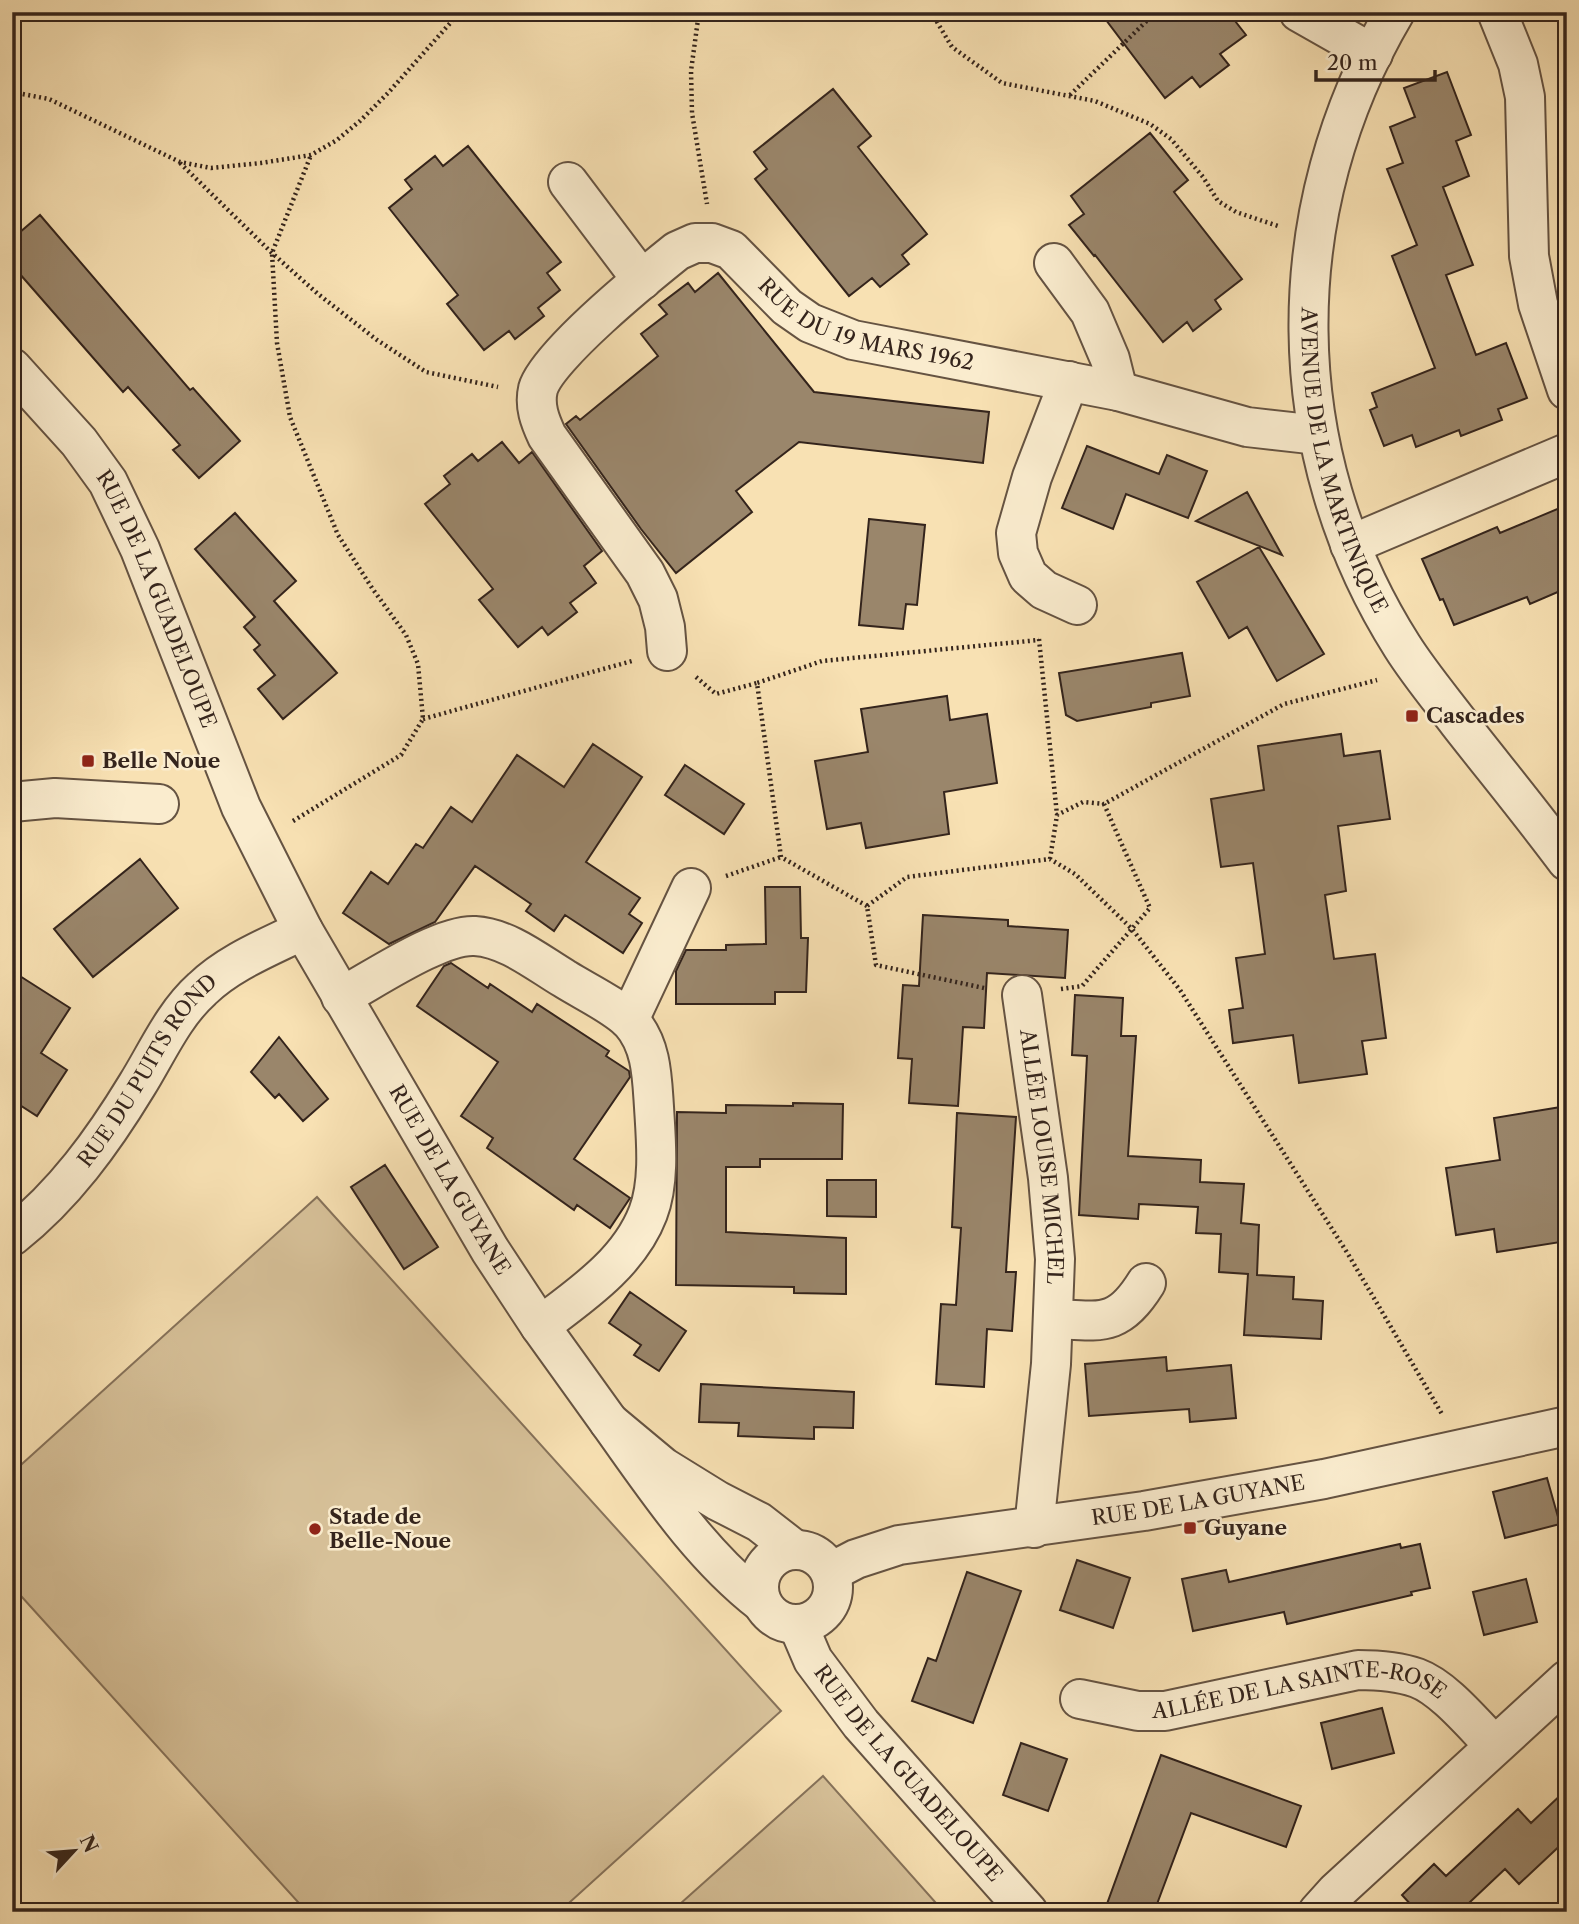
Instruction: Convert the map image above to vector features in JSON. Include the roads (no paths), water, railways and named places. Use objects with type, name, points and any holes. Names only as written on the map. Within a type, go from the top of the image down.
[{"type":"street","points":[[1299,12],[1373,54]]},
{"type":"street","name":"AVENUE DE LA MARTINIQUE","points":[[1395,12],[1343,121],[1325,181],[1315,236],[1309,319],[1309,371],[1318,435],[1329,483],[1349,545],[1403,648],[1562,846]]},
{"type":"street","points":[[1497,12],[1518,64],[1525,97],[1528,256],[1538,303],[1567,390]]},
{"type":"street","points":[[568,182],[642,279],[550,368],[539,387],[538,418],[547,436],[631,552],[654,590],[665,627],[667,651]]},
{"type":"street","name":"RUE DU 19 MARS 1962","points":[[642,279],[677,251],[695,243],[712,243],[731,250],[794,312],[810,323],[853,340],[1118,391],[1247,427],[1318,435]]},
{"type":"street","points":[[1054,263],[1090,312],[1110,359],[1118,391]]},
{"type":"street","name":"RUE DE LA GUADELOUPE","points":[[12,368],[79,442],[108,482],[124,513],[240,807],[303,930]]},
{"type":"street","points":[[1069,381],[1032,477],[1016,533],[1018,553],[1032,579],[1044,590],[1077,605]]},
{"type":"street","points":[[1349,545],[1567,453]]},
{"type":"street","points":[[12,803],[55,798],[159,804]]},
{"type":"street","points":[[629,1020],[691,888]]},
{"type":"street","name":"RUE DE LA GUYANE","points":[[303,930],[464,1209],[540,1326],[670,1508],[734,1581],[762,1603]]},
{"type":"street","name":"RUE DU PUITS ROND","points":[[12,1236],[43,1210],[74,1175],[111,1126],[167,1034],[201,989],[225,970],[303,930]]},
{"type":"street","points":[[341,997],[418,954],[451,940],[474,936],[502,942],[629,1020],[638,1031],[652,1068],[655,1171],[648,1213],[638,1232],[599,1281],[540,1326]]},
{"type":"street","name":"ALLÉE LOUISE MICHEL","points":[[1022,995],[1048,1178],[1055,1259],[1054,1319],[1034,1528]]},
{"type":"street","points":[[1054,1319],[1105,1321],[1121,1314],[1135,1301],[1146,1283]]},
{"type":"street","name":"RUE DE LA GUYANE","points":[[609,1422],[663,1467],[719,1502],[759,1522],[795,1550]]},
{"type":"street","name":"RUE DE LA GUYANE","points":[[831,1572],[856,1559],[899,1545],[1144,1511],[1324,1479],[1567,1426]]},
{"type":"street","points":[[795,1550],[810,1552],[822,1560],[831,1572],[834,1586],[831,1601],[824,1614],[811,1622],[798,1625],[783,1622],[771,1615],[762,1603],[759,1588],[761,1574],[769,1562],[781,1553],[795,1550]]},
{"type":"street","name":"RUE DE LA GUADELOUPE","points":[[798,1625],[813,1660],[854,1716],[1028,1912]]},
{"type":"street","name":"ALLÉE DE LA SAINTE-ROSE","points":[[1080,1699],[1138,1711],[1165,1711],[1358,1670],[1388,1670],[1419,1679],[1436,1690],[1494,1745]]},
{"type":"street","points":[[1318,1912],[1336,1892],[1567,1680]]},
{"type":"place","name":"Cascades","points":[[1412,716]]},
{"type":"place","name":"Belle Noue","points":[[88,761]]},
{"type":"place","name":"Guyane","points":[[1190,1528]]},
{"type":"place","name":"Stade de Belle-Noue","points":[[315,1529]]}]
